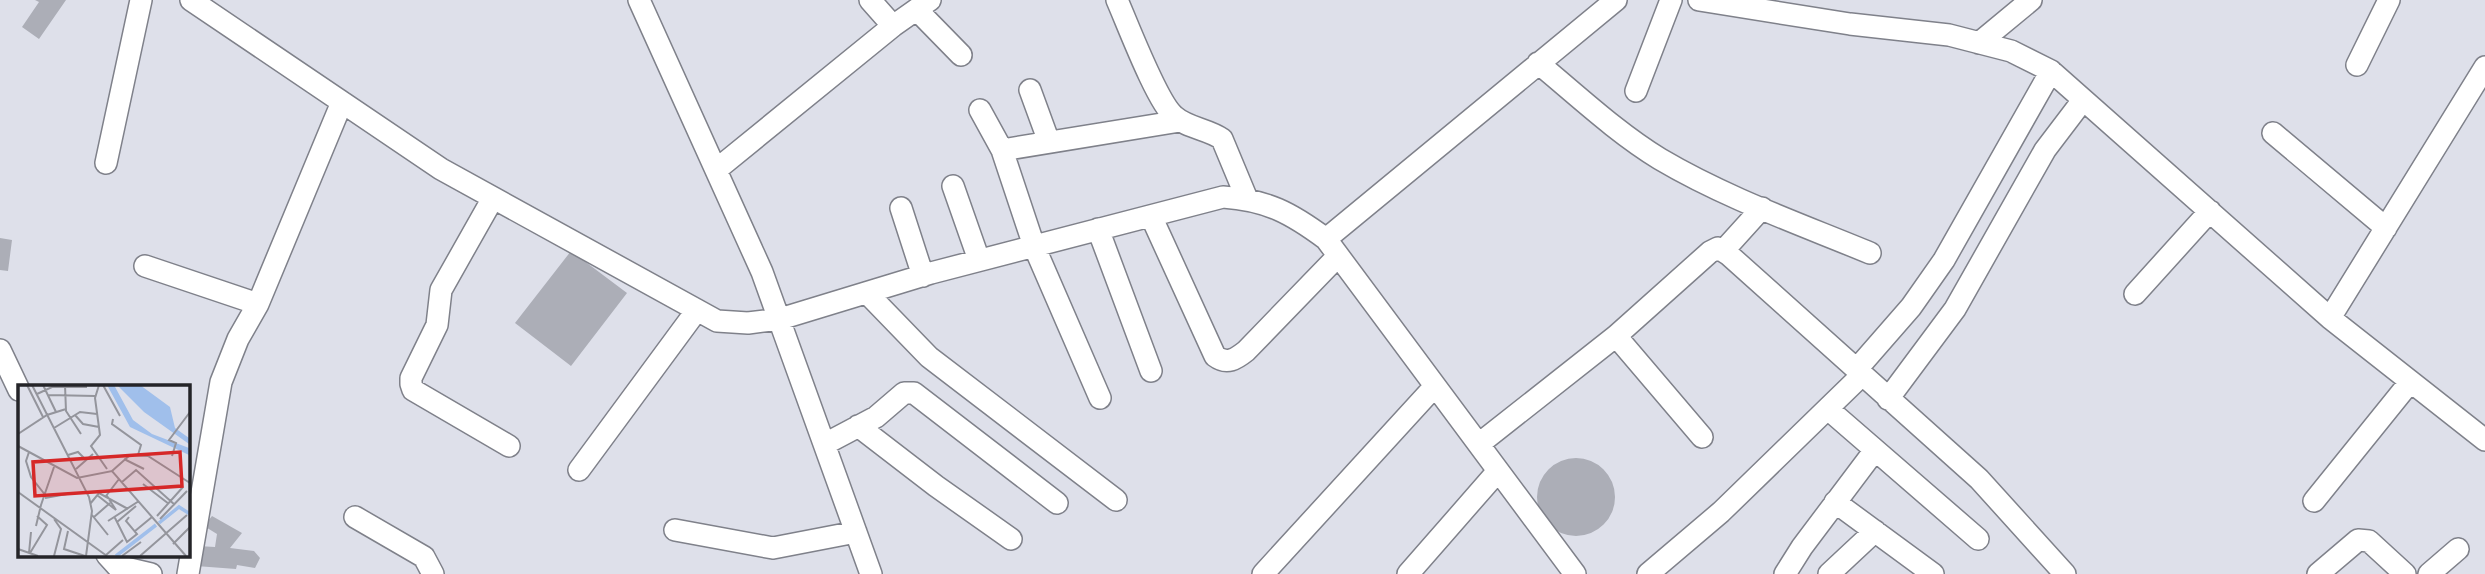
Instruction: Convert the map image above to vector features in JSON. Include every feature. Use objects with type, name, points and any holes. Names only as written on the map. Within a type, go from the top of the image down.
[{"type":"street","points":[[106,163],[141,0]]},
{"type":"street","points":[[191,0],[441,169],[717,321],[748,324],[780,319],[923,275],[1223,197],[1247,199],[1273,206],[1298,218],[1332,247],[1575,574]]},
{"type":"street","points":[[639,0],[762,272],[871,574]]},
{"type":"street","points":[[870,0],[893,26]]},
{"type":"street","points":[[1117,0],[1164,105],[1180,121],[1214,133],[1222,139],[1247,199]]},
{"type":"street","points":[[1151,216],[1215,356],[1221,361],[1230,361],[1247,351],[1332,247],[1538,63],[1616,0]]},
{"type":"street","points":[[1636,91],[1671,0]]},
{"type":"street","points":[[1699,0],[1779,6],[1850,24],[1950,35],[2011,51],[2051,71],[2330,318],[2485,440]]},
{"type":"street","points":[[1979,43],[2031,0]]},
{"type":"street","points":[[2357,65],[2389,0]]},
{"type":"street","points":[[716,170],[893,26],[926,3],[961,55]]},
{"type":"street","points":[[1538,63],[1620,131],[1660,158],[1762,208],[1870,253]]},
{"type":"street","points":[[2330,318],[2485,67]]},
{"type":"street","points":[[1648,574],[1721,512],[1828,409],[1859,373],[1944,260],[2051,71]]},
{"type":"street","points":[[1030,90],[1049,142]]},
{"type":"street","points":[[1888,399],[1955,309],[2045,150],[2083,100]]},
{"type":"street","points":[[188,574],[221,382],[238,339],[258,304],[342,102]]},
{"type":"street","points":[[980,110],[1002,150],[1034,246],[1100,398]]},
{"type":"street","points":[[1002,150],[1180,121]]},
{"type":"street","points":[[2273,133],[2386,228]]},
{"type":"street","points":[[953,186],[979,260]]},
{"type":"street","points":[[493,198],[441,290],[437,325],[411,378],[411,384],[413,390],[509,446]]},
{"type":"street","points":[[901,208],[923,275]]},
{"type":"street","points":[[1724,250],[1762,208]]},
{"type":"street","points":[[2135,294],[2210,211]]},
{"type":"street","points":[[1098,229],[1151,371]]},
{"type":"street","points":[[1479,444],[1616,336],[1710,252],[1718,248],[1724,250],[1979,479],[2065,574]]},
{"type":"street","points":[[145,267],[258,304]]},
{"type":"street","points":[[867,293],[929,357],[1116,500]]},
{"type":"street","points":[[579,470],[697,310]]},
{"type":"street","points":[[1616,336],[1702,438]]},
{"type":"street","points":[[0,350],[18,388]]},
{"type":"street","points":[[2314,501],[2410,382]]},
{"type":"street","points":[[1263,574],[1435,386]]},
{"type":"street","points":[[825,444],[876,417],[904,393],[914,393],[1057,503]]},
{"type":"street","points":[[1828,409],[1978,539]]},
{"type":"street","points":[[858,426],[1011,540]]},
{"type":"street","points":[[1785,574],[1875,450]]},
{"type":"street","points":[[1408,574],[1498,471]]},
{"type":"street","points":[[1835,502],[1933,574]]},
{"type":"street","points":[[355,517],[424,557],[433,574]]},
{"type":"street","points":[[675,530],[773,548],[856,533]]},
{"type":"street","points":[[1829,574],[1875,531]]},
{"type":"street","points":[[2318,574],[2362,539],[2369,541],[2405,574]]},
{"type":"street","points":[[2429,574],[2458,549]]},
{"type":"street","points":[[108,556],[117,566],[151,574]]},
{"type":"building","points":[[35,0],[66,0],[39,39],[22,27],[39,2]]},
{"type":"building","points":[[0,238],[12,240],[8,271],[0,270]]},
{"type":"building","points":[[571,251],[627,293],[571,366],[515,323]]},
{"type":"building","points":[[1568,458],[1584,458],[1598,464],[1609,475],[1615,489],[1615,505],[1609,519],[1598,530],[1584,536],[1568,536],[1554,530],[1543,519],[1537,505],[1537,489],[1543,475],[1554,464]]},
{"type":"building","points":[[212,516],[242,533],[230,548],[254,551],[260,558],[255,568],[237,565],[236,569],[196,566],[198,546],[215,547],[217,534],[204,526]]}]
